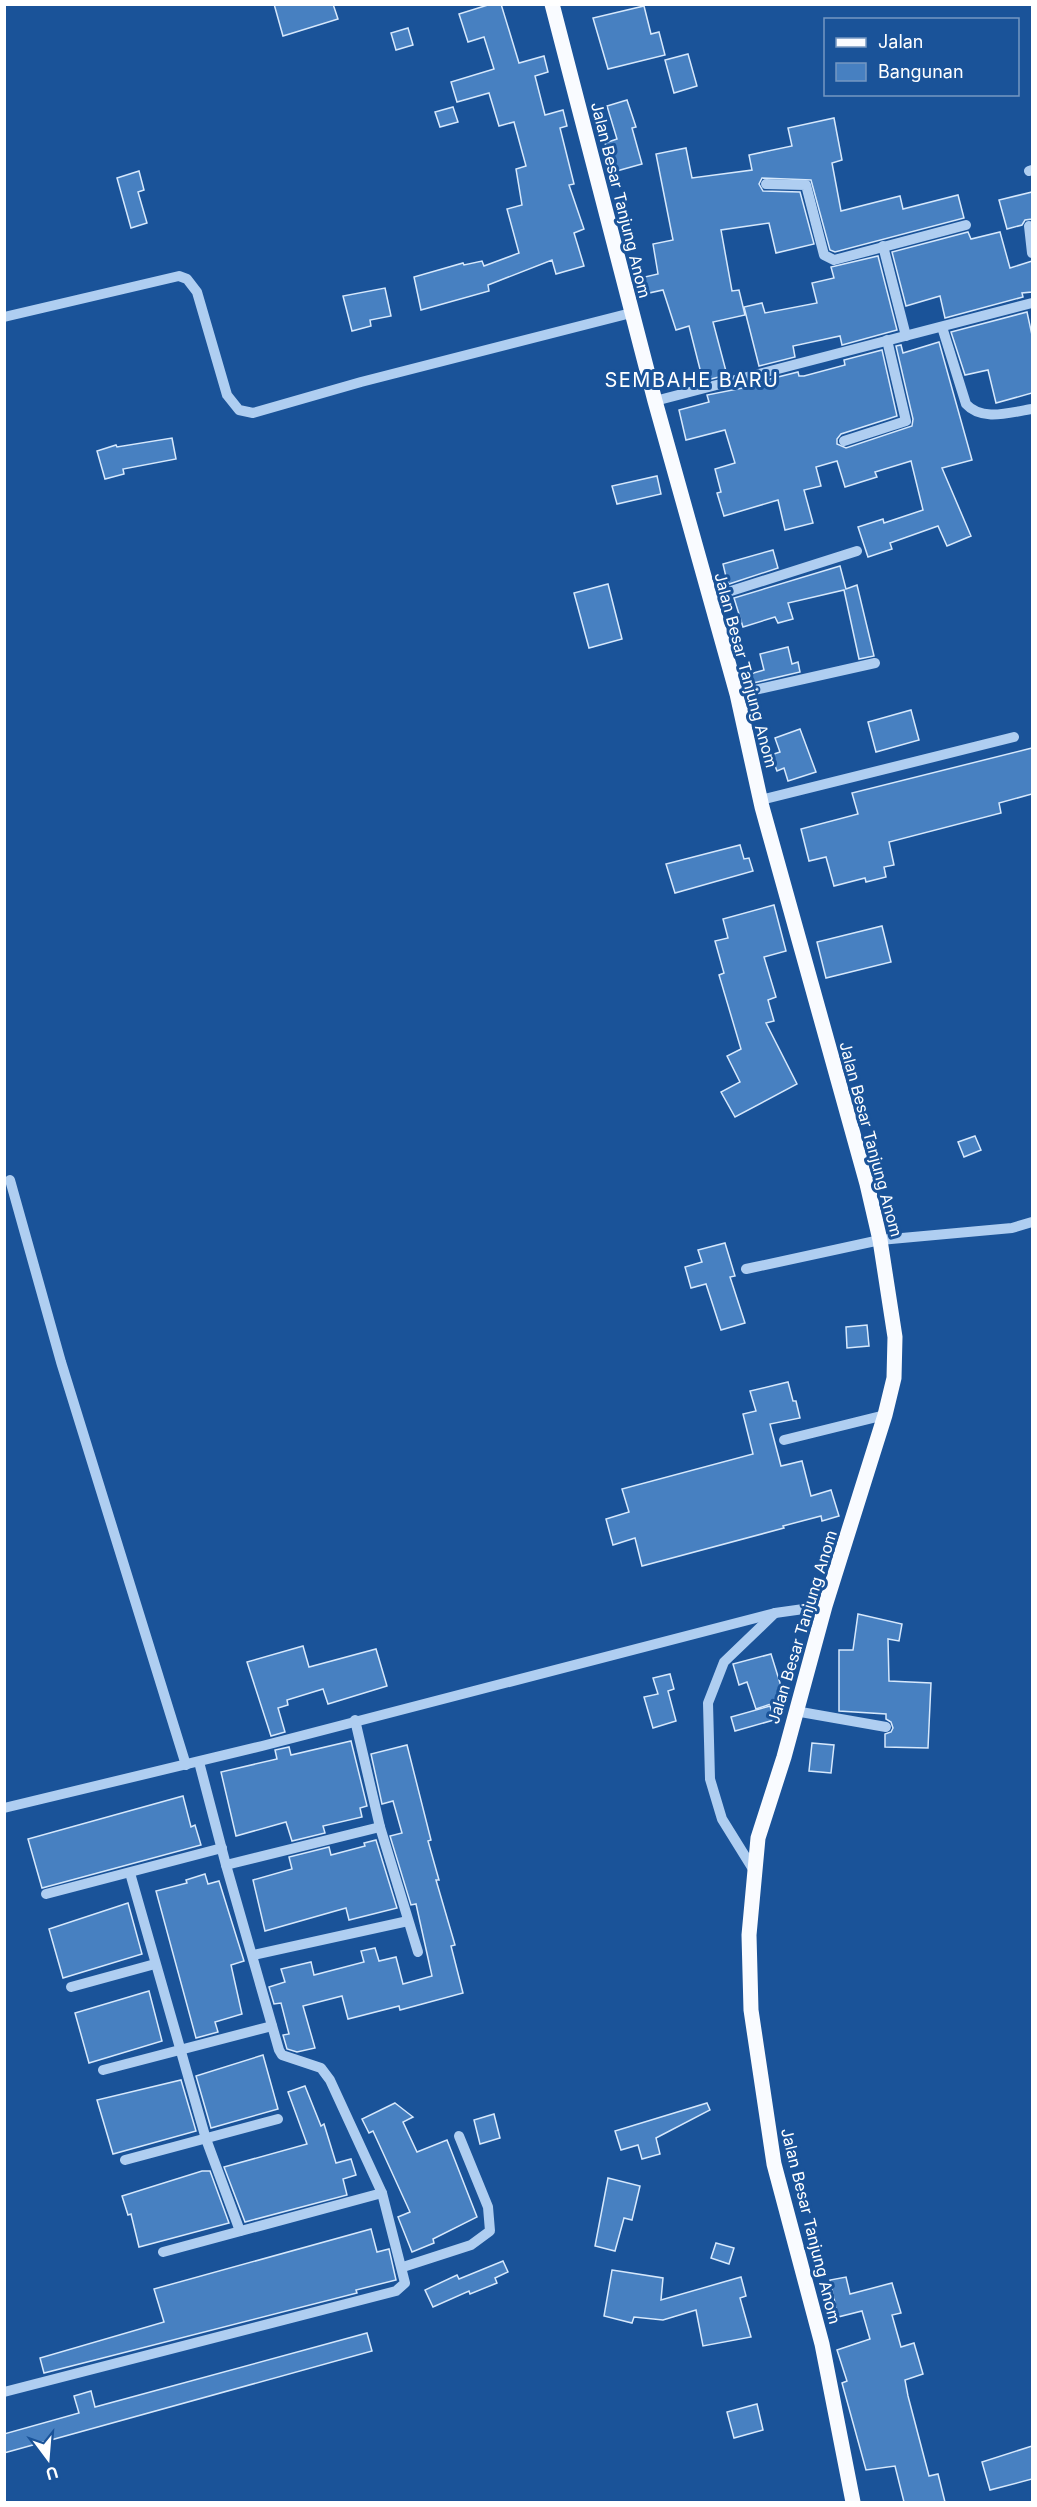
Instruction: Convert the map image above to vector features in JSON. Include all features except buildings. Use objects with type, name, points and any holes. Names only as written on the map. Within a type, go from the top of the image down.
[{"type":"main road","name":"Jalan Besar Tanjung Anom","points":[[552,4],[631,313],[737,694],[761,800],[867,1184],[880,1240],[895,1337],[894,1378],[885,1415],[825,1606],[758,1838],[753,1869],[749,1974],[751,2010],[771,2143],[822,2344],[853,2502]]},
{"type":"street","points":[[766,184],[806,185],[824,255],[828,259],[834,260],[966,225]]},
{"type":"street","points":[[1029,226],[1032,252]]},
{"type":"street","points":[[883,246],[906,336]]},
{"type":"street","points":[[4,316],[179,276],[187,279],[197,292],[227,396],[239,410],[253,413],[361,382],[631,313]]},
{"type":"street","points":[[655,401],[1032,303]]},
{"type":"street","points":[[942,327],[966,404],[972,410],[983,415],[1032,409]]},
{"type":"street","points":[[844,441],[906,421],[887,340]]},
{"type":"street","points":[[709,598],[857,551]]},
{"type":"street","points":[[737,694],[875,663]]},
{"type":"street","points":[[761,800],[1014,737]]},
{"type":"street","points":[[10,1180],[61,1362],[186,1765]]},
{"type":"street","points":[[746,1269],[880,1240],[1012,1228],[1032,1222]]},
{"type":"street","points":[[784,1440],[885,1415]]},
{"type":"street","points":[[4,1808],[199,1762],[354,1720],[775,1613],[825,1606]]},
{"type":"street","points":[[753,1869],[722,1819],[710,1779],[708,1704],[724,1662],[775,1613]]},
{"type":"street","points":[[795,1711],[886,1727]]},
{"type":"street","points":[[354,1720],[380,1827],[418,1952]]},
{"type":"street","points":[[4,2392],[396,2291],[405,2283],[403,2267],[382,2193],[330,2080],[321,2068],[282,2055],[226,1865],[199,1762]]},
{"type":"street","points":[[226,1865],[380,1827]]},
{"type":"street","points":[[46,1894],[222,1848]]},
{"type":"street","points":[[130,1873],[206,2139],[240,2231]]},
{"type":"street","points":[[253,1954],[408,1922]]},
{"type":"street","points":[[71,1987],[155,1964]]},
{"type":"street","points":[[103,2070],[272,2026]]},
{"type":"street","points":[[124,2160],[278,2119]]},
{"type":"street","points":[[403,2267],[471,2245],[490,2231],[488,2207],[459,2136]]},
{"type":"street","points":[[164,2252],[382,2193]]},
{"type":"district","name":"SEMBAHE BARU","points":[[692,380]]}]
